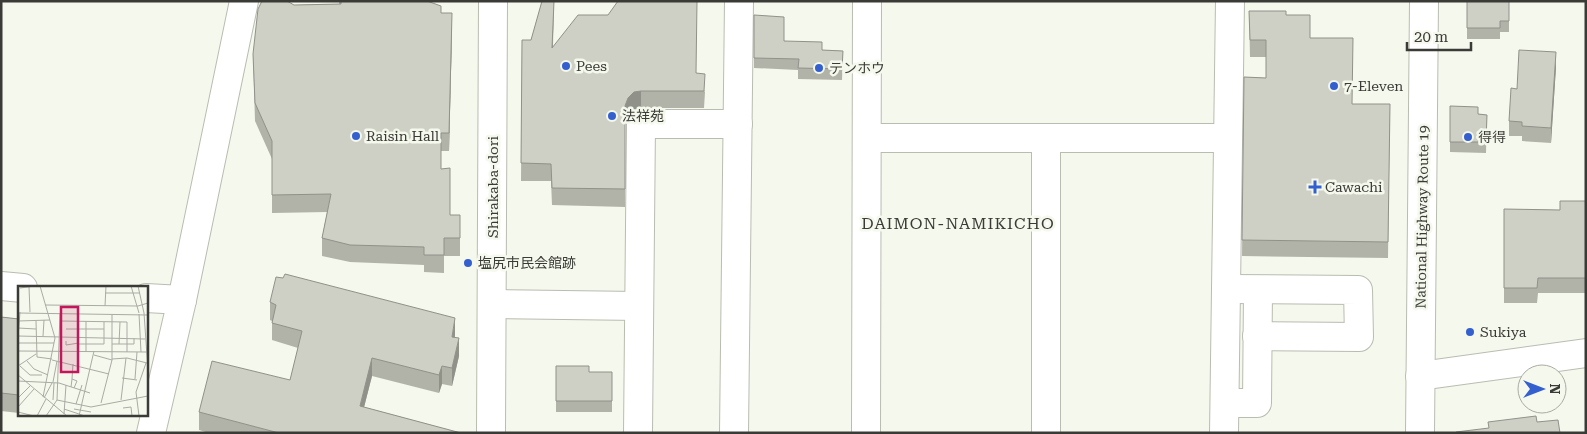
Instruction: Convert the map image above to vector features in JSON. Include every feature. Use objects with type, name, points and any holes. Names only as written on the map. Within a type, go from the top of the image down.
[{"type":"main road","points":[[151,433],[182,300],[244,1]]},
{"type":"main road","name":"Shirakaba-dori","points":[[491,433],[493,1]]},
{"type":"main road","points":[[734,433],[740,1]]},
{"type":"main road","points":[[866,433],[867,1]]},
{"type":"main road","points":[[1224,433],[1230,1]]},
{"type":"main road","name":"National Highway Route 19","points":[[1420,433],[1424,1]]},
{"type":"main road","points":[[638,433],[641,124],[738,124]]},
{"type":"main road","points":[[868,138],[1227,138]]},
{"type":"main road","points":[[1046,139],[1046,433]]},
{"type":"main road","points":[[1,286],[18,288]]},
{"type":"main road","points":[[1226,289],[1358,290],[1359,337],[1257,336]]},
{"type":"main road","points":[[1225,402],[1257,402],[1258,290]]},
{"type":"main road","points":[[148,298],[182,300]]},
{"type":"main road","points":[[492,304],[638,306]]},
{"type":"main road","points":[[1420,376],[1586,353]]},
{"type":"building","name":"Raisin Hall","points":[[262,1],[287,1],[294,5],[341,4],[341,1],[427,1],[441,6],[441,13],[452,13],[449,133],[441,133],[441,169],[450,168],[450,215],[460,215],[460,238],[444,238],[444,255],[424,255],[424,247],[350,245],[322,238],[331,194],[272,195],[272,141],[255,103],[253,54],[258,9]]},
{"type":"building","points":[[542,1],[554,1],[552,48],[578,15],[608,15],[618,1],[697,1],[696,73],[705,74],[704,91],[641,91],[634,92],[628,98],[625,106],[625,189],[552,188],[551,164],[521,163],[522,40],[531,40]]},
{"type":"building","points":[[1467,1],[1509,1],[1509,21],[1500,21],[1500,28],[1467,28]]},
{"type":"building","points":[[1249,11],[1286,11],[1286,15],[1310,15],[1310,38],[1353,38],[1352,104],[1390,104],[1388,242],[1242,240],[1244,77],[1266,78],[1266,40],[1250,40]]},
{"type":"building","points":[[754,15],[784,17],[784,41],[822,42],[822,50],[843,51],[842,69],[798,68],[799,59],[754,58]]},
{"type":"building","points":[[1519,50],[1556,52],[1551,128],[1522,126],[1522,122],[1509,121],[1511,88],[1517,89]]},
{"type":"building","points":[[1450,106],[1478,107],[1478,114],[1487,115],[1486,142],[1450,142]]},
{"type":"building","points":[[1560,201],[1586,201],[1586,278],[1538,278],[1537,288],[1504,288],[1504,209],[1560,210]]},
{"type":"building","points":[[285,274],[455,318],[452,337],[459,338],[452,368],[442,366],[439,375],[372,358],[360,406],[461,433],[279,433],[199,412],[212,361],[290,380],[302,331],[272,323],[276,305],[270,302],[276,277],[283,278]]},
{"type":"building","points":[[1,317],[18,319],[18,395],[1,393]]},
{"type":"building","points":[[556,366],[589,366],[589,372],[612,372],[612,401],[556,401]]},
{"type":"building","points":[[1536,416],[1537,422],[1558,420],[1560,433],[1456,433],[1489,428],[1488,422]]},
{"type":"place","name":"Pees","points":[[566,66]]},
{"type":"place","name":"テンホウ","points":[[819,68]]},
{"type":"place","name":"7-Eleven","points":[[1334,86]]},
{"type":"place","name":"法祥苑","points":[[612,116]]},
{"type":"place","name":"Raisin Hall","points":[[356,136]]},
{"type":"place","name":"得得","points":[[1468,137]]},
{"type":"place","name":"Cawachi","points":[[1315,187]]},
{"type":"place","name":"塩尻市民会館跡","points":[[468,263]]},
{"type":"place","name":"Sukiya","points":[[1470,332]]},
{"type":"district","name":"DAIMON-NAMIKICHO","points":[[958,223]]}]
